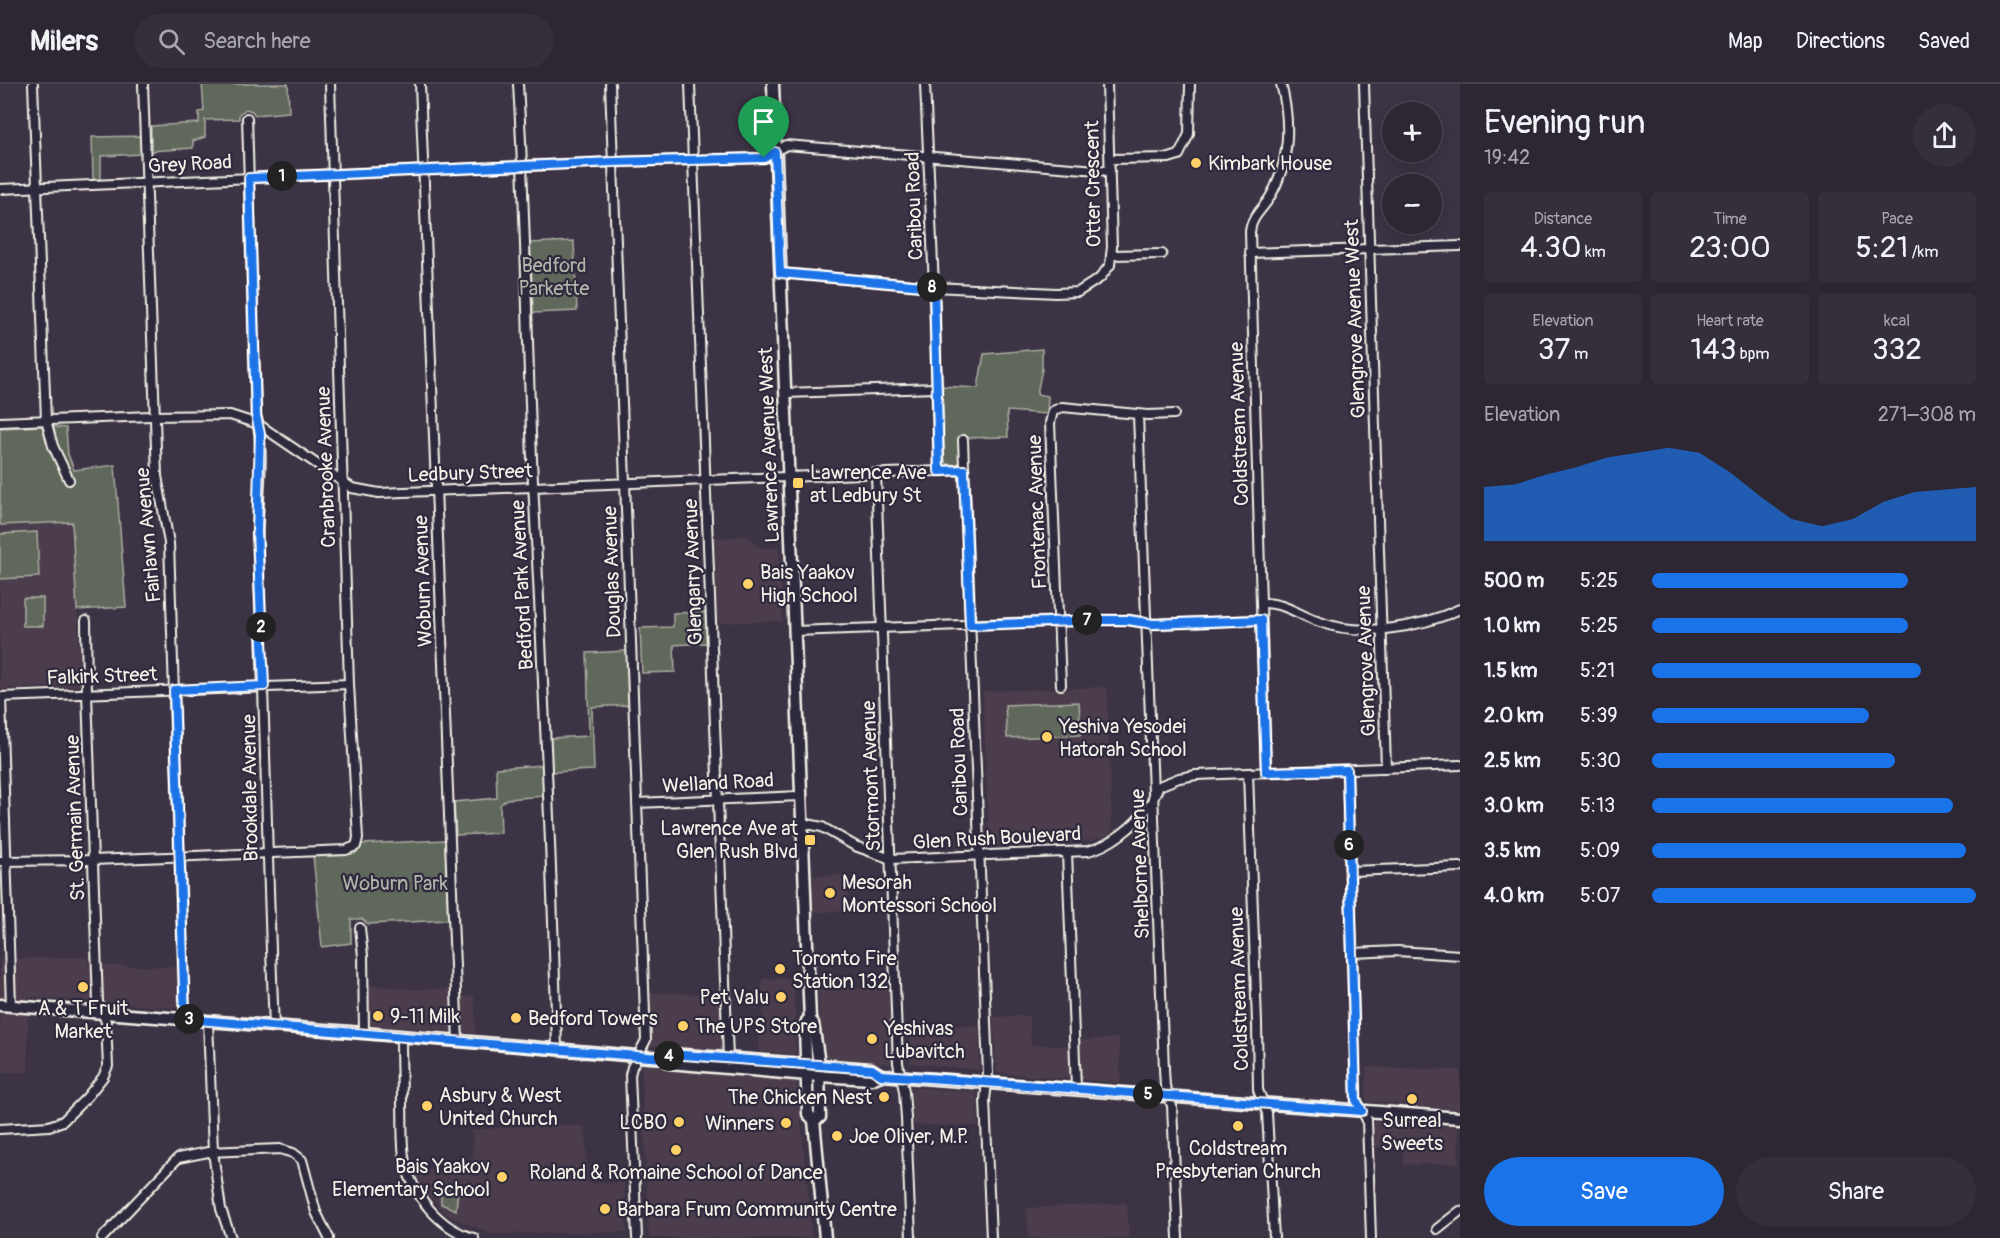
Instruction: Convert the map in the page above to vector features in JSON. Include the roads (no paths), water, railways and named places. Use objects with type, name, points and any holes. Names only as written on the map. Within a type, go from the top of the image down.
[{"type":"main road","name":"Lawrence Avenue West","points":[[773,84],[810,1020],[813,1023],[819,1064],[820,1117],[814,1120]]},
{"type":"main road","points":[[5,1006],[638,1056],[666,1058],[670,1054],[728,1058],[806,1069],[819,1076],[872,1079],[881,1075],[901,1076],[1460,1118]]},
{"type":"main road","name":"Lawrence Avenue West","points":[[810,1020],[805,1024],[808,1114],[814,1120],[825,1238]]},
{"type":"main road","points":[[666,1058],[669,1063],[806,1069],[819,1064],[872,1069],[881,1075]]},
{"type":"street","points":[[33,84],[46,420],[53,446],[69,480]]},
{"type":"street","name":"Fairlawn Avenue","points":[[143,84],[158,476],[169,543],[185,1019]]},
{"type":"street","name":"Cranbrooke Avenue","points":[[268,853],[346,850],[354,847],[358,838],[349,684],[330,84]]},
{"type":"street","name":"Woburn Avenue","points":[[420,84],[458,1042]]},
{"type":"street","name":"Bedford Park Avenue","points":[[518,84],[557,1049]]},
{"type":"street","name":"Douglas Avenue","points":[[610,84],[646,1040],[630,1075],[637,1238]]},
{"type":"street","name":"Glengarry Avenue","points":[[690,84],[728,1058]]},
{"type":"street","name":"Caribou Road","points":[[925,84],[939,471]]},
{"type":"street","name":"Otter Crescent","points":[[780,273],[934,287],[1078,292],[1100,278],[1110,265],[1107,84]]},
{"type":"street","points":[[1110,159],[1169,158],[1179,155],[1190,134],[1190,84]]},
{"type":"street","name":"Coldstream Avenue","points":[[1266,772],[1250,253],[1251,224],[1270,198],[1284,162],[1288,135],[1281,84]]},
{"type":"street","name":"Glengrove Avenue West","points":[[1364,84],[1379,553]]},
{"type":"street","name":"Brookdale Avenue","points":[[247,118],[256,415],[260,439],[257,532],[274,1027]]},
{"type":"street","name":"Grey Road","points":[[0,189],[613,162],[764,158],[786,146],[1110,171]]},
{"type":"street","points":[[1250,253],[1460,246]]},
{"type":"street","points":[[1111,255],[1162,254]]},
{"type":"street","points":[[785,393],[935,388]]},
{"type":"street","name":"Frontenac Avenue","points":[[1060,685],[1050,423],[1053,411],[1062,407],[1138,415]]},
{"type":"street","points":[[1138,415],[1174,414]]},
{"type":"street","name":"Ledbury Street","points":[[0,422],[230,415],[258,424],[342,482],[366,492],[534,488],[964,470]]},
{"type":"street","name":"Shelborne Avenue","points":[[1138,415],[1164,1069],[1165,1086],[1172,1106],[1178,1238]]},
{"type":"street","name":"Caribou Road","points":[[963,440],[988,1073],[985,1100],[991,1238]]},
{"type":"street","name":"Stormont Avenue","points":[[876,474],[898,1063],[906,1118],[911,1238]]},
{"type":"street","name":"Glengrove Avenue","points":[[1379,553],[1386,768]]},
{"type":"street","points":[[1261,603],[1286,606],[1316,621],[1330,625],[1381,630],[1426,622],[1460,609]]},
{"type":"street","points":[[794,631],[1114,620],[1146,623],[1261,620]]},
{"type":"street","name":"St. Germain Avenue","points":[[0,1129],[49,1126],[63,1121],[87,1097],[103,1077],[108,1066],[106,1022],[98,1002],[86,621]]},
{"type":"street","name":"Falkirk Street","points":[[0,697],[349,684]]},
{"type":"street","points":[[0,697],[5,1006]]},
{"type":"street","name":"Glen Rush Boulevard","points":[[802,823],[822,827],[855,846],[891,859],[1094,850],[1111,843],[1148,808],[1160,786],[1179,778],[1196,775],[1460,765]]},
{"type":"street","points":[[1347,770],[1356,1100],[1367,1120],[1371,1238]]},
{"type":"street","name":"Coldstream Avenue","points":[[1248,773],[1258,1090],[1267,1113],[1274,1238]]},
{"type":"street","name":"Welland Road","points":[[637,803],[800,796]]},
{"type":"street","points":[[1067,852],[1076,1088]]},
{"type":"street","points":[[3,861],[268,853]]},
{"type":"street","points":[[1350,871],[1460,867]]},
{"type":"street","points":[[360,928],[364,1033]]},
{"type":"street","points":[[1353,953],[1397,951],[1460,955]]},
{"type":"street","points":[[208,1021],[213,1152],[221,1209],[231,1238]]},
{"type":"street","points":[[401,1036],[405,1163],[420,1196],[438,1218],[456,1235],[474,1238]]},
{"type":"street","points":[[102,1238],[178,1158],[213,1152],[280,1149],[298,1156],[304,1166],[316,1212],[329,1238]]},
{"type":"street","points":[[1437,1228],[1460,1211]]},
{"type":"place","name":"Kimbark House","points":[[1196,163]]},
{"type":"place","name":"Lawrence Ave at Ledbury St","points":[[798,483]]},
{"type":"place","name":"Bais Yaakov High School","points":[[748,584]]},
{"type":"place","name":"Yeshiva Yesodei Hatorah School","points":[[1047,737]]},
{"type":"place","name":"Lawrence Ave at Glen Rush Blvd","points":[[810,840]]},
{"type":"place","name":"Mesorah Montessori School","points":[[830,893]]},
{"type":"place","name":"Toronto Fire Station 132","points":[[780,969]]},
{"type":"place","name":"A & T Fruit Market","points":[[83,987]]},
{"type":"place","name":"Pet Valu","points":[[781,997]]},
{"type":"place","name":"9-11 Milk","points":[[378,1016]]},
{"type":"place","name":"Bedford Towers","points":[[516,1018]]},
{"type":"place","name":"The UPS Store","points":[[683,1026]]},
{"type":"place","name":"Yeshivas Lubavitch","points":[[872,1039]]},
{"type":"place","name":"The Chicken Nest","points":[[884,1097]]},
{"type":"place","name":"Surreal Sweets","points":[[1412,1099]]},
{"type":"place","name":"Asbury & West United Church","points":[[427,1106]]},
{"type":"place","name":"LCBO","points":[[679,1122]]},
{"type":"place","name":"Winners","points":[[786,1123]]},
{"type":"place","name":"Coldstream Presbyterian Church","points":[[1238,1126]]},
{"type":"place","name":"Joe Oliver, M.P.","points":[[837,1136]]},
{"type":"place","name":"Roland & Romaine School of Dance","points":[[676,1150]]},
{"type":"place","name":"Bais Yaakov Elementary School","points":[[502,1177]]},
{"type":"place","name":"Barbara Frum Community Centre","points":[[605,1209]]},
{"type":"park label","name":"Bedford Parkette","points":[[554,276]]},
{"type":"park label","name":"Woburn Park","points":[[395,883]]}]
